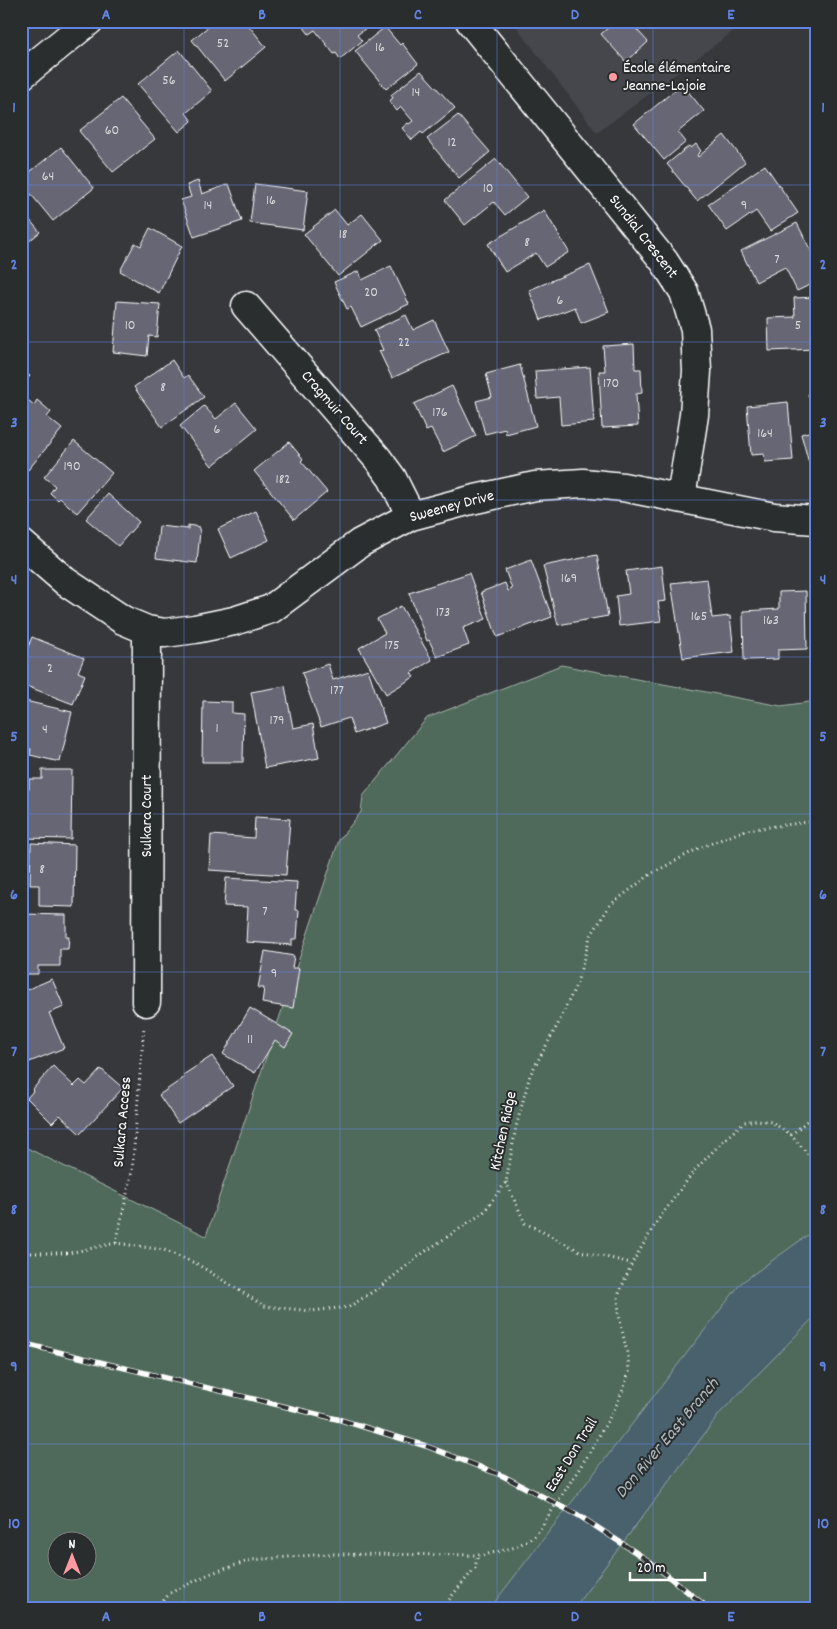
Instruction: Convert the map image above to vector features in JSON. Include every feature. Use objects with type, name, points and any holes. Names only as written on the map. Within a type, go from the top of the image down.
[{"type":"street","points":[[21,76],[89,21]]},
{"type":"street","name":"Sundial Crescent","points":[[470,21],[664,261],[684,292],[695,329],[697,371],[694,415],[681,498]]},
{"type":"street","name":"Cragmuir Court","points":[[246,306],[378,458],[392,478],[411,516]]},
{"type":"street","name":"Sweeney Drive","points":[[21,543],[66,582],[123,620],[146,630],[165,632],[195,629],[234,621],[271,609],[360,543],[411,516],[535,486],[583,483],[623,487],[774,518],[816,520]]},
{"type":"street","name":"Sulkara Court","points":[[146,630],[146,1002]]},
{"type":"path","name":"Kitchen Ridge","points":[[21,1253],[70,1252],[116,1243],[164,1250],[197,1264],[264,1306],[311,1311],[349,1307],[380,1287],[423,1253],[483,1213],[506,1182],[516,1127],[530,1075],[578,983],[590,937],[610,905],[651,874],[698,848],[746,830],[816,820]]},
{"type":"path","name":"Sulkara Access","points":[[116,1243],[132,1171],[146,1002]]},
{"type":"path","points":[[791,1135],[816,1113]]},
{"type":"path","name":"East Don Trail","points":[[157,1608],[170,1594],[185,1586],[209,1574],[251,1560],[327,1554],[484,1555],[516,1547],[536,1534],[588,1455],[615,1408],[629,1372],[628,1357],[619,1316],[618,1296],[632,1263],[658,1220],[694,1171],[744,1122],[757,1120],[772,1122],[791,1135],[816,1163]]},
{"type":"path","points":[[506,1182],[525,1223],[580,1251],[632,1263]]},
{"type":"path","points":[[444,1608],[475,1568],[478,1554]]},
{"type":"shaded area","name":"École élémentaire Jeanne-Lajoie","points":[[512,21],[747,21],[597,133]]},
{"type":"green space","points":[[561,665],[781,706],[816,701],[816,1608],[21,1608],[21,1145],[206,1236],[339,840],[361,812],[363,796],[427,718]]},
{"type":"water","name":"Don River East Branch","points":[[816,1229],[816,1315],[720,1413],[574,1608],[490,1608],[741,1283]]},
{"type":"building","points":[[215,21],[245,21],[266,47],[225,81],[192,40]]},
{"type":"building","points":[[299,21],[375,21],[357,35],[362,41],[340,59],[315,30],[309,34]]},
{"type":"building","points":[[616,21],[629,21],[648,42],[626,62],[601,34]]},
{"type":"building","points":[[658,21],[672,21],[664,28]]},
{"type":"building","points":[[385,27],[400,45],[402,43],[418,64],[386,89],[355,51]]},
{"type":"building","points":[[179,50],[212,91],[186,113],[192,121],[179,132],[138,84]]},
{"type":"building","points":[[421,71],[455,108],[423,134],[421,132],[412,140],[402,128],[413,121],[401,107],[397,111],[389,101],[393,98],[391,95]]},
{"type":"building","points":[[682,84],[704,111],[678,132],[686,142],[664,160],[634,124]]},
{"type":"building","points":[[121,98],[155,139],[113,172],[79,131]]},
{"type":"building","points":[[458,115],[490,152],[459,178],[427,139]]},
{"type":"building","points":[[724,135],[745,162],[697,201],[667,164],[689,146],[691,148],[696,144],[701,151],[697,155],[698,157]]},
{"type":"building","points":[[61,147],[94,188],[53,221],[21,182],[21,179]]},
{"type":"building","points":[[496,159],[527,197],[505,215],[494,202],[465,225],[445,200]]},
{"type":"building","points":[[765,165],[798,213],[770,231],[756,211],[727,231],[708,204]]},
{"type":"building","points":[[198,181],[202,194],[229,184],[242,221],[194,237],[181,200],[191,197],[187,185]]},
{"type":"building","points":[[255,184],[308,191],[303,230],[250,223]]},
{"type":"building","points":[[21,210],[40,232],[21,248]]},
{"type":"building","points":[[335,210],[347,225],[362,214],[383,240],[338,276],[304,234]]},
{"type":"building","points":[[544,210],[569,252],[545,267],[536,253],[505,272],[488,244]]},
{"type":"building","points":[[797,223],[816,261],[816,282],[797,291],[785,267],[756,282],[741,251]]},
{"type":"building","points":[[150,228],[182,246],[159,293],[120,271],[135,243],[141,246]]},
{"type":"building","points":[[590,265],[609,312],[581,323],[575,307],[541,320],[529,290]]},
{"type":"building","points":[[391,266],[409,304],[361,327],[351,307],[347,309],[334,282],[359,271],[362,280]]},
{"type":"building","points":[[816,297],[816,349],[769,351],[768,318],[795,317],[794,298]]},
{"type":"building","points":[[117,301],[160,304],[157,337],[149,336],[147,356],[113,352]]},
{"type":"building","points":[[406,315],[413,330],[434,320],[449,352],[392,378],[379,351],[383,350],[374,330]]},
{"type":"building","points":[[634,344],[635,369],[641,369],[642,393],[636,394],[638,426],[602,428],[599,371],[605,371],[603,346]]},
{"type":"building","points":[[172,360],[184,378],[188,375],[204,397],[162,427],[134,387]]},
{"type":"building","points":[[520,365],[536,426],[506,434],[505,429],[485,434],[476,401],[492,397],[486,374]]},
{"type":"building","points":[[590,367],[594,422],[561,425],[559,397],[537,399],[535,371]]},
{"type":"building","points":[[21,369],[30,376],[21,386]]},
{"type":"building","points":[[452,386],[476,436],[443,452],[431,429],[426,431],[414,404]]},
{"type":"building","points":[[816,392],[816,421],[808,394]]},
{"type":"building","points":[[24,397],[34,405],[37,400],[51,412],[47,417],[62,429],[28,470],[21,464],[21,399]]},
{"type":"building","points":[[788,402],[793,460],[765,462],[764,454],[751,455],[747,406]]},
{"type":"building","points":[[236,403],[257,429],[212,466],[180,426],[204,406],[216,419]]},
{"type":"building","points":[[816,430],[816,462],[809,463],[801,434]]},
{"type":"building","points":[[74,441],[112,473],[77,513],[60,498],[58,500],[50,493],[55,486],[44,477]]},
{"type":"building","points":[[289,442],[303,459],[301,461],[327,492],[294,520],[254,471]]},
{"type":"building","points":[[108,494],[139,522],[118,546],[86,519]]},
{"type":"building","points":[[256,511],[269,540],[231,558],[218,529]]},
{"type":"building","points":[[188,525],[199,527],[200,531],[197,563],[156,558],[159,526],[188,529]]},
{"type":"building","points":[[597,555],[608,616],[558,625],[543,566]]},
{"type":"building","points":[[531,560],[552,617],[497,637],[481,592],[505,583],[508,591],[512,589],[505,570]]},
{"type":"building","points":[[662,566],[666,601],[658,602],[661,621],[619,626],[616,596],[629,594],[626,571]]},
{"type":"building","points":[[469,573],[486,619],[463,628],[469,645],[437,657],[429,640],[427,641],[409,593]]},
{"type":"building","points":[[707,579],[712,618],[730,616],[734,652],[683,658],[671,583]]},
{"type":"building","points":[[806,591],[807,649],[778,650],[778,659],[744,660],[743,611],[779,609],[779,592]]},
{"type":"building","points":[[812,597],[816,597],[816,665],[814,665]]},
{"type":"building","points":[[401,606],[432,660],[411,673],[414,677],[386,694],[359,648],[385,633],[377,619]]},
{"type":"building","points":[[32,637],[84,658],[78,672],[85,675],[73,704],[21,684],[21,665]]},
{"type":"building","points":[[328,664],[333,680],[368,669],[386,723],[354,734],[349,718],[321,727],[302,673]]},
{"type":"building","points":[[285,686],[293,728],[313,724],[319,758],[265,768],[251,692]]},
{"type":"building","points":[[25,701],[72,712],[60,762],[30,755],[31,749],[21,747],[21,714]]},
{"type":"building","points":[[203,701],[232,702],[232,713],[244,714],[243,762],[202,762]]},
{"type":"building","points":[[42,770],[72,770],[71,839],[21,838],[21,789],[29,789],[29,779],[42,779]]},
{"type":"building","points":[[255,817],[290,819],[286,875],[209,870],[211,835],[254,838]]},
{"type":"building","points":[[31,843],[75,845],[74,907],[39,906],[39,885],[30,885]]},
{"type":"building","points":[[226,878],[297,882],[295,910],[299,910],[297,939],[292,939],[292,945],[246,942],[248,907],[224,906]]},
{"type":"building","points":[[22,914],[66,915],[66,937],[69,937],[68,949],[60,949],[60,966],[38,966],[38,974],[21,974]]},
{"type":"building","points":[[265,951],[294,956],[292,968],[299,968],[293,1008],[262,1003],[264,988],[258,988]]},
{"type":"building","points":[[52,979],[64,1007],[49,1013],[64,1048],[27,1063],[21,1049],[21,999],[26,997],[24,991]]},
{"type":"building","points":[[250,1008],[293,1034],[285,1047],[275,1040],[255,1073],[223,1054]]},
{"type":"building","points":[[212,1056],[233,1086],[178,1123],[159,1095],[185,1077],[183,1075]]},
{"type":"building","points":[[53,1066],[74,1086],[80,1080],[86,1085],[101,1069],[123,1088],[80,1134],[60,1115],[52,1123],[27,1098]]},
{"type":"railway","points":[[21,1343],[341,1420],[426,1446],[503,1476],[578,1515],[649,1561],[708,1608]]},
{"type":"place","name":"École élémentaire Jeanne-Lajoie","points":[[613,77]]}]
